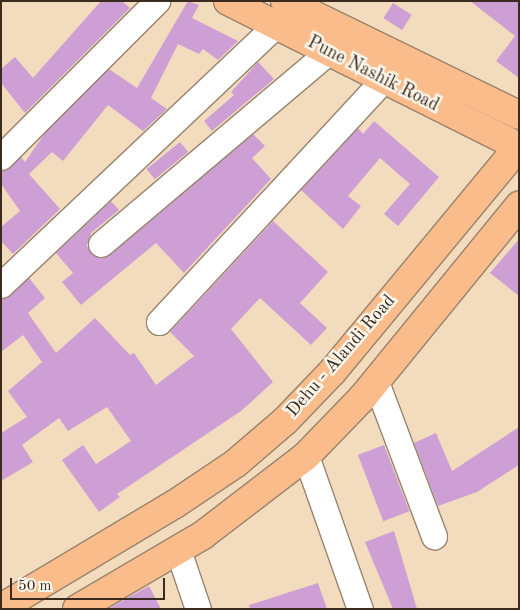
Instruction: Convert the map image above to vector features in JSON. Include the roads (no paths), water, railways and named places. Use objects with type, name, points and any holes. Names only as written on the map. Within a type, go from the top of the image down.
[{"type":"main road","name":"Pune Nashik Road","points":[[228,1],[280,13],[519,115]]},
{"type":"main road","name":"Pune Nashik Road","points":[[280,13],[329,51],[518,146]]},
{"type":"main road","name":"Dehu - Alandi Road","points":[[1,608],[183,499],[236,463],[285,421],[333,371],[518,146]]},
{"type":"main road","points":[[77,609],[178,550],[260,495],[306,456],[376,382],[519,206]]},
{"type":"street","points":[[1,156],[157,1]]},
{"type":"street","points":[[1,285],[280,13]]},
{"type":"street","points":[[101,244],[329,51]]},
{"type":"street","points":[[159,322],[384,79]]},
{"type":"street","points":[[376,382],[434,536]]},
{"type":"street","points":[[306,456],[360,609]]},
{"type":"street","points":[[178,550],[198,609]]}]
